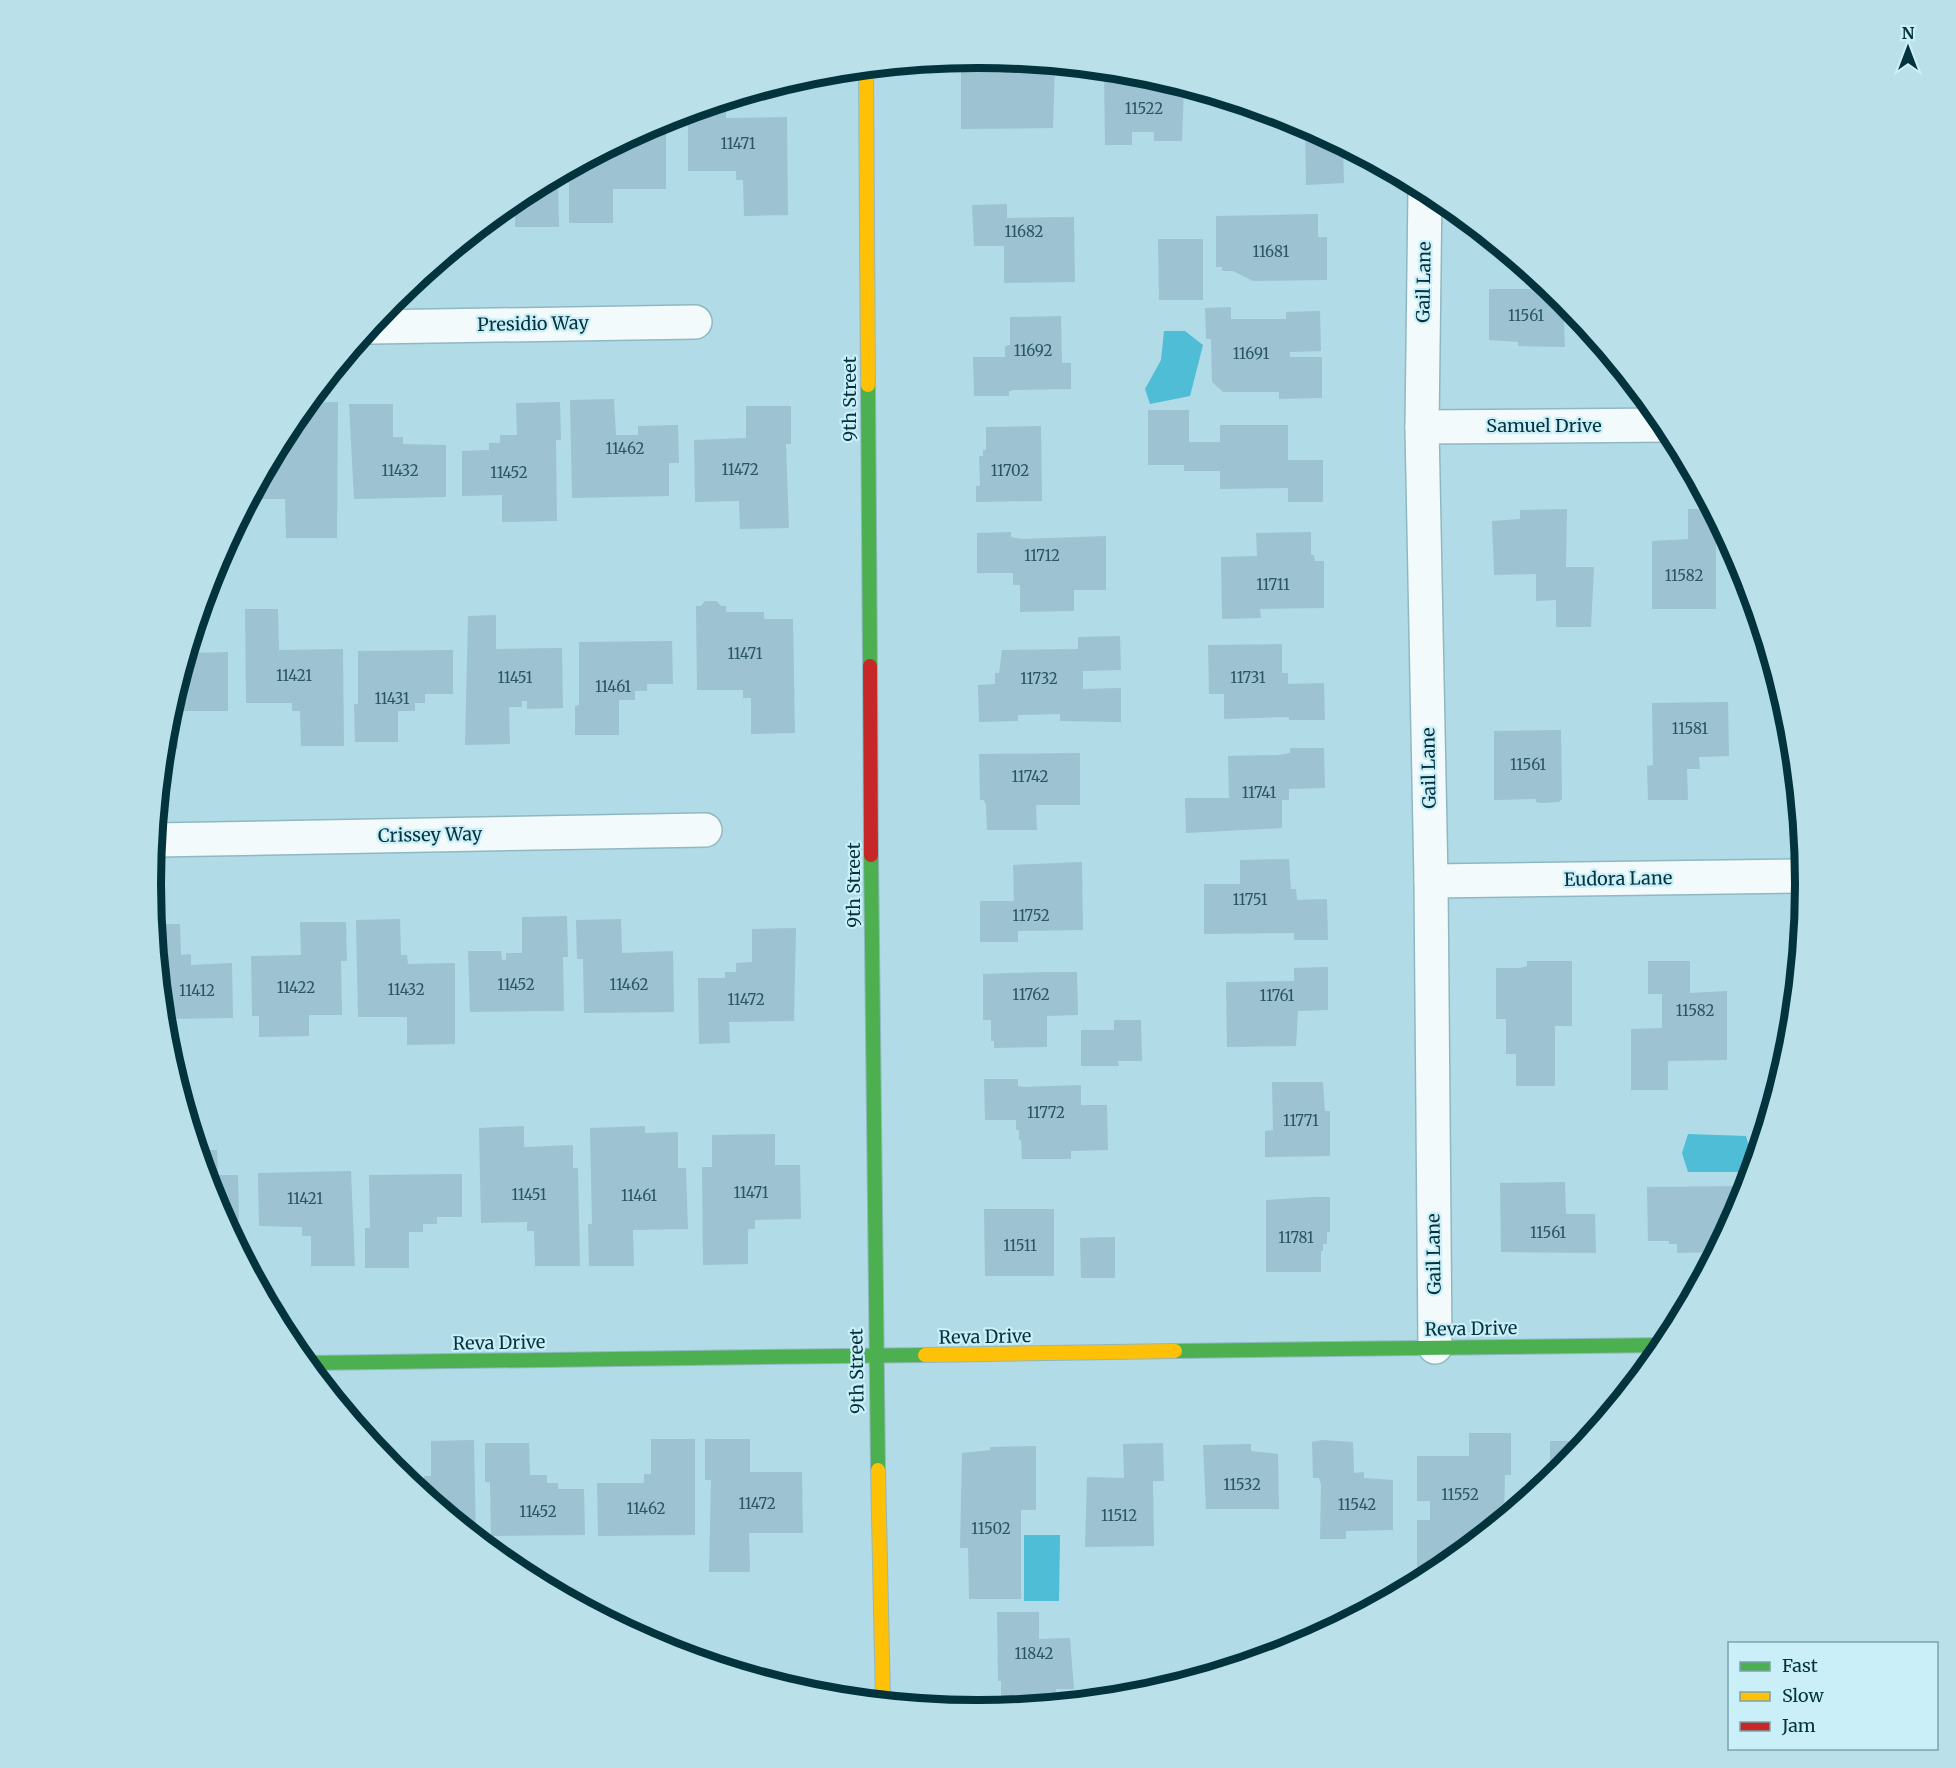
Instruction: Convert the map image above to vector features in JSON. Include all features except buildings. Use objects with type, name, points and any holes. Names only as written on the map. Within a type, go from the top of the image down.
[{"type":"street","name":"9th Street","points":[[866,75],[875,1357],[883,1695]]},
{"type":"street","name":"Gail Lane","points":[[1425,201],[1422,427],[1431,881],[1435,1347]]},
{"type":"street","name":"Presidio Way","points":[[382,327],[695,322]]},
{"type":"street","name":"Samuel Drive","points":[[1422,427],[1653,425]]},
{"type":"street","name":"Crissey Way","points":[[163,840],[705,830]]},
{"type":"street","name":"Eudora Lane","points":[[1431,881],[1795,876]]},
{"type":"street","name":"Reva Drive","points":[[317,1363],[1652,1345]]},
{"type":"water","points":[[1164,331],[1185,331],[1203,345],[1190,396],[1150,404],[1145,389],[1161,360]]},
{"type":"water","points":[[1688,1134],[1746,1136],[1750,1149],[1741,1172],[1688,1172],[1682,1153]]},
{"type":"water","points":[[1024,1535],[1060,1535],[1059,1601],[1024,1601]]},
{"type":"traffic: fast","points":[[868,385],[870,666]]},
{"type":"traffic: fast","points":[[871,855],[878,1470]]},
{"type":"traffic: fast","points":[[1175,1351],[1652,1345]]},
{"type":"traffic: fast","points":[[317,1363],[925,1355]]},
{"type":"traffic: slow","points":[[866,75],[868,385]]},
{"type":"traffic: slow","points":[[925,1355],[1175,1351]]},
{"type":"traffic: slow","points":[[878,1470],[883,1695]]},
{"type":"traffic: jam","points":[[870,666],[871,855]]}]
